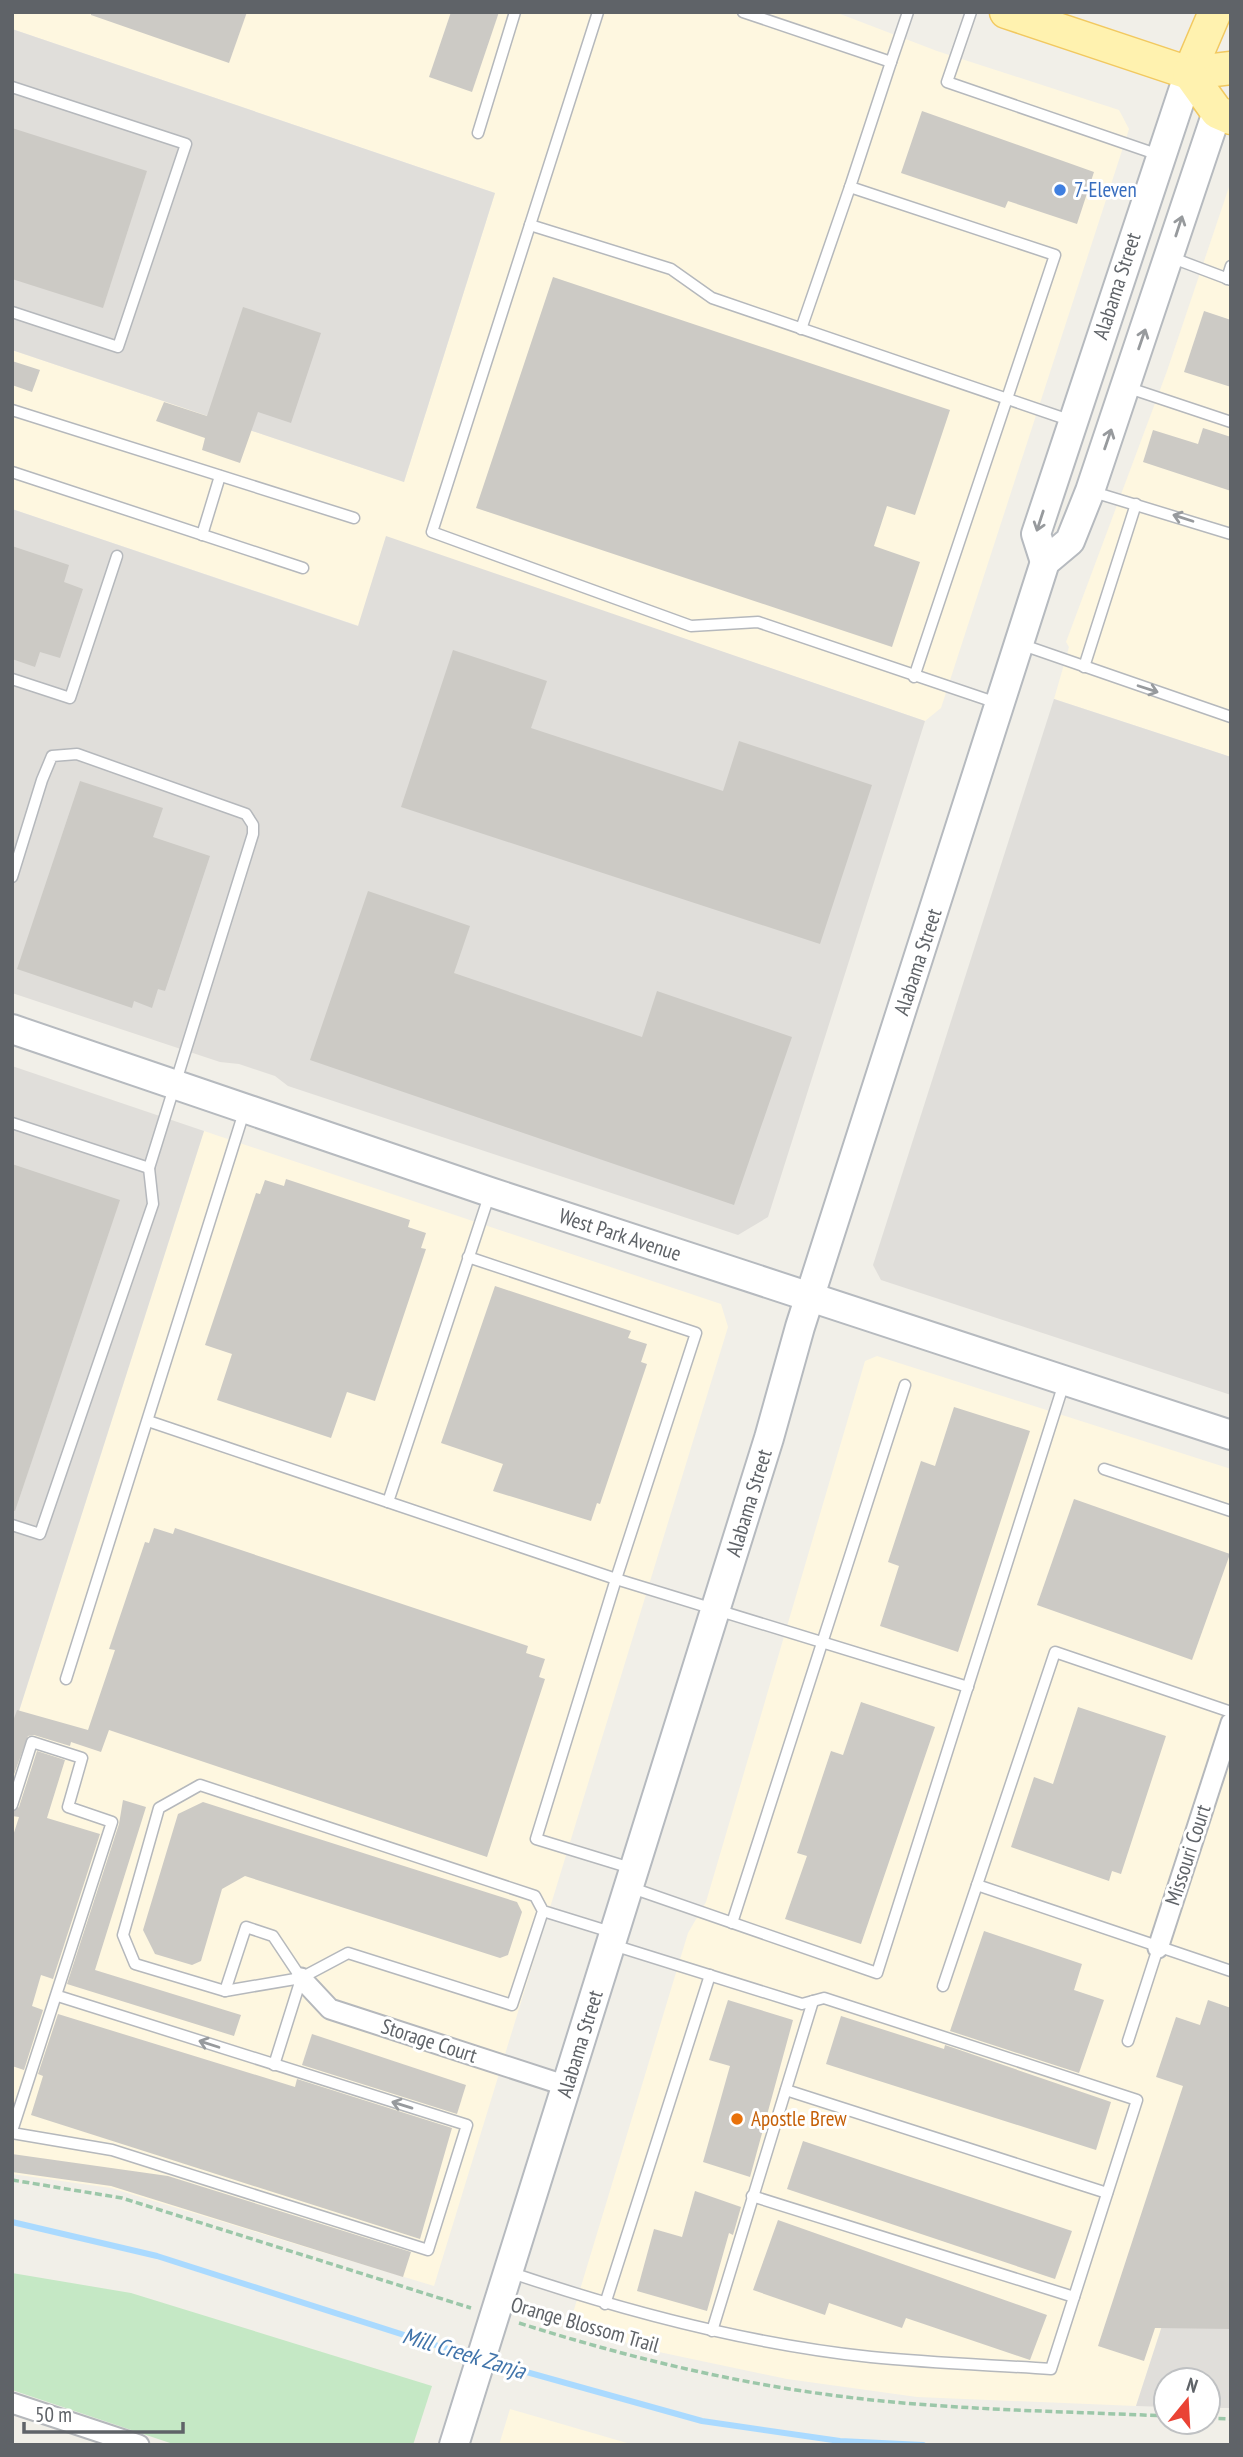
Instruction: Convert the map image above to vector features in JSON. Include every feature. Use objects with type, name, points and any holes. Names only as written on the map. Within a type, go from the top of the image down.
[{"type":"main road","points":[[1006,12],[1189,73],[1231,68]]},
{"type":"main road","name":"Alabama Street","points":[[1045,562],[1036,534],[1160,155],[1189,73],[1215,12]]},
{"type":"main road","points":[[1189,73],[1224,115]]},
{"type":"main road","name":"Alabama Street","points":[[457,2444],[493,2318],[716,1608],[809,1297],[1045,562],[1070,541],[1090,491],[1169,257],[1224,115],[1231,77]]},
{"type":"main road","name":"West Park Avenue","points":[[12,1029],[490,1192],[1231,1436]]},
{"type":"street","name":"Missouri Court","points":[[1158,1948],[1231,1723]]},
{"type":"street","name":"Storage Court","points":[[301,1978],[330,2009],[567,2086]]},
{"type":"street","points":[[12,2403],[139,2445]]},
{"type":"lane","points":[[478,133],[515,12]]},
{"type":"lane","points":[[598,12],[432,532],[691,626],[758,622],[914,677],[1001,704]]},
{"type":"lane","points":[[743,12],[891,62]]},
{"type":"lane","points":[[801,329],[908,12]]},
{"type":"lane","points":[[971,12],[947,82],[1160,155]]},
{"type":"lane","points":[[12,87],[186,144],[118,347],[12,312]]},
{"type":"lane","points":[[850,187],[1055,255],[914,677]]},
{"type":"lane","points":[[530,225],[671,269],[712,298],[1073,421]]},
{"type":"lane","points":[[1169,257],[1229,280],[1231,266]]},
{"type":"lane","points":[[1125,387],[1231,422]]},
{"type":"lane","points":[[12,410],[354,518]]},
{"type":"lane","points":[[12,472],[303,568]]},
{"type":"lane","points":[[202,535],[220,476]]},
{"type":"lane","points":[[1090,491],[1231,534]]},
{"type":"lane","points":[[1084,667],[1136,504]]},
{"type":"lane","points":[[12,679],[70,698],[117,556]]},
{"type":"lane","points":[[1020,645],[1231,716]]},
{"type":"lane","points":[[12,877],[52,756],[77,754],[246,814],[253,825],[253,834],[149,1168],[153,1204],[40,1534],[12,1525]]},
{"type":"lane","points":[[65,1679],[246,1107]]},
{"type":"lane","points":[[12,1123],[149,1168]]},
{"type":"lane","points":[[388,1502],[490,1192]]},
{"type":"lane","points":[[468,1256],[696,1333],[616,1579],[536,1839],[732,1923],[877,1973],[1064,1382]]},
{"type":"lane","points":[[732,1923],[905,1385]]},
{"type":"lane","points":[[148,1421],[616,1579],[968,1688]]},
{"type":"lane","points":[[1104,1469],[1231,1511]]},
{"type":"lane","points":[[943,1986],[1055,1652],[1231,1712]]},
{"type":"lane","points":[[12,1805],[32,1742],[82,1758],[68,1807],[112,1822],[12,2132],[113,2150],[428,2250],[467,2125],[58,1996]]},
{"type":"lane","points":[[509,2271],[605,2304],[712,2331],[870,2357],[1051,2369],[1137,2100],[824,1998],[802,2004],[710,1975],[543,1911],[535,1896],[200,1785],[159,1808],[123,1935],[135,1964],[225,1991],[301,1978],[348,1953],[512,2005],[543,1911]]},
{"type":"lane","points":[[977,1885],[1158,1948],[1231,1970]]},
{"type":"lane","points":[[225,1991],[246,1927],[274,1936],[301,1978],[274,2065]]},
{"type":"lane","points":[[1128,2041],[1158,1948]]},
{"type":"lane","points":[[605,2304],[710,1975]]},
{"type":"lane","points":[[712,2331],[813,2001]]},
{"type":"lane","points":[[786,2090],[1107,2193]]},
{"type":"lane","points":[[752,2196],[1074,2297]]},
{"type":"path","name":"Orange Blossom Trail","points":[[12,2180],[122,2199],[493,2318],[672,2366],[799,2390],[918,2404],[1152,2415]]},
{"type":"shaded area","points":[[12,12],[835,12],[937,51],[1119,110],[1129,129],[941,708],[925,721],[386,537],[359,626],[12,509],[12,350],[404,482],[495,193],[12,29]]},
{"type":"shaded area","points":[[12,29],[495,193],[404,482],[12,350]]},
{"type":"shaded area","points":[[1231,181],[1231,757],[1054,699],[1069,647],[1066,642],[1167,371]]},
{"type":"shaded area","points":[[12,509],[358,626],[386,536],[925,721],[768,1217],[738,1235],[288,1086],[275,1076],[239,1064],[220,1062],[12,993]]},
{"type":"shaded area","points":[[1054,699],[1231,757],[1231,1395],[881,1280],[873,1265]]},
{"type":"shaded area","points":[[12,1066],[204,1131],[12,1733]]},
{"type":"shaded area","points":[[204,1131],[721,1304],[728,1327],[434,2286],[111,2188],[12,2174],[12,1733]]},
{"type":"shaded area","points":[[877,1356],[1231,1469],[1231,2113],[1136,2406],[917,2397],[787,2379],[659,2352],[569,2326],[688,1933],[706,1902],[865,1361]]},
{"type":"shaded area","points":[[1231,2113],[1231,2408],[1222,2408],[1222,2366],[1152,2366],[1152,2407],[1136,2406]]},
{"type":"shaded area","points":[[510,2409],[634,2445],[499,2445]]},
{"type":"green space","points":[[12,2273],[131,2293],[432,2386],[413,2445],[176,2445],[12,2390]]},
{"type":"building","points":[[91,12],[247,12],[229,63],[91,15]]},
{"type":"building","points":[[451,12],[499,12],[472,92],[429,77]]},
{"type":"building","points":[[922,111],[1094,172],[1077,224],[1008,201],[1005,208],[901,173]]},
{"type":"building","points":[[12,128],[147,171],[103,308],[12,279]]},
{"type":"building","points":[[553,277],[950,410],[915,515],[887,506],[874,546],[920,562],[892,647],[476,508]]},
{"type":"building","points":[[243,307],[321,333],[291,423],[258,412],[240,463],[202,450],[205,438],[156,421],[164,402],[207,416]]},
{"type":"building","points":[[1204,311],[1231,320],[1231,387],[1184,372]]},
{"type":"building","points":[[12,361],[40,370],[32,392],[12,385]]},
{"type":"building","points":[[1203,428],[1231,437],[1231,491],[1143,462],[1153,430],[1198,444]]},
{"type":"building","points":[[12,546],[69,565],[64,582],[83,589],[60,658],[40,652],[35,667],[12,659]]},
{"type":"building","points":[[453,650],[547,681],[531,728],[723,791],[739,741],[872,785],[820,944],[401,807]]},
{"type":"building","points":[[80,781],[163,808],[153,837],[210,856],[165,991],[158,989],[152,1008],[134,1001],[132,1008],[17,969]]},
{"type":"building","points":[[368,891],[470,926],[454,973],[642,1037],[657,991],[792,1037],[734,1205],[310,1060]]},
{"type":"building","points":[[12,1164],[120,1200],[15,1511],[12,1510]]},
{"type":"building","points":[[286,1179],[410,1220],[408,1227],[426,1233],[421,1248],[426,1249],[375,1401],[347,1392],[331,1438],[217,1400],[232,1354],[205,1345],[256,1193],[260,1194],[265,1180],[284,1186]]},
{"type":"building","points":[[495,1286],[631,1331],[628,1338],[647,1344],[641,1362],[647,1364],[600,1504],[597,1503],[591,1521],[493,1491],[503,1464],[441,1443]]},
{"type":"building","points":[[954,1407],[1030,1431],[958,1652],[880,1626],[899,1566],[888,1562],[921,1461],[935,1466]]},
{"type":"building","points":[[1074,1499],[1230,1554],[1192,1660],[1037,1605]]},
{"type":"building","points":[[154,1528],[173,1534],[175,1528],[528,1646],[526,1653],[545,1659],[539,1677],[545,1679],[487,1857],[109,1730],[101,1752],[71,1742],[70,1746],[34,1735],[28,1736],[12,1780],[12,1724],[17,1710],[88,1730],[115,1650],[109,1649],[145,1542],[149,1543]]},
{"type":"building","points":[[861,1702],[935,1727],[861,1944],[785,1919],[807,1856],[797,1853],[831,1751],[843,1755]]},
{"type":"building","points":[[1078,1707],[1166,1736],[1121,1874],[1112,1871],[1109,1881],[1011,1847],[1034,1777],[1053,1784]]},
{"type":"building","points":[[37,1751],[65,1760],[47,1818],[100,1834],[53,1979],[41,1975],[32,2006],[43,2010],[24,2070],[12,2066],[12,1839],[19,1817],[12,1816],[12,1812],[19,1807]]},
{"type":"building","points":[[123,1800],[146,1807],[95,1970],[241,2015],[234,2036],[67,1984],[119,1824]]},
{"type":"building","points":[[203,1802],[517,1902],[522,1912],[508,1955],[500,1958],[245,1876],[222,1889],[201,1961],[192,1965],[155,1954],[143,1930],[178,1814]]},
{"type":"building","points":[[984,1931],[1082,1964],[1074,1990],[1104,2000],[1079,2073],[950,2031]]},
{"type":"building","points":[[728,2000],[793,2020],[750,2177],[703,2162],[730,2066],[709,2060]]},
{"type":"building","points":[[1208,2000],[1231,2008],[1231,2329],[1155,2328],[1144,2361],[1098,2346],[1183,2086],[1156,2077],[1176,2017],[1200,2025]]},
{"type":"building","points":[[58,2014],[295,2087],[297,2079],[452,2128],[420,2239],[31,2115],[43,2076],[38,2074]]},
{"type":"building","points":[[841,2016],[944,2049],[945,2045],[1111,2102],[1096,2150],[826,2064]]},
{"type":"building","points":[[312,2034],[466,2085],[457,2114],[302,2065]]},
{"type":"building","points":[[803,2141],[1072,2231],[1055,2279],[787,2189]]},
{"type":"building","points":[[12,2154],[168,2176],[411,2252],[403,2277],[111,2186],[12,2172]]},
{"type":"building","points":[[695,2191],[741,2207],[733,2235],[729,2233],[707,2311],[637,2291],[654,2229],[682,2237]]},
{"type":"building","points":[[778,2220],[1047,2315],[1030,2360],[906,2318],[902,2328],[829,2303],[825,2315],[753,2290]]},
{"type":"waterway","name":"Mill Creek Zanja","points":[[12,2222],[157,2256],[473,2357]]},
{"type":"waterway","name":"Mill Creek Zanja","points":[[487,2361],[702,2421],[840,2441],[923,2445]]},
{"type":"place","name":"7-Eleven","points":[[1060,190]]},
{"type":"place","name":"Apostle Brew","points":[[737,2119]]}]
